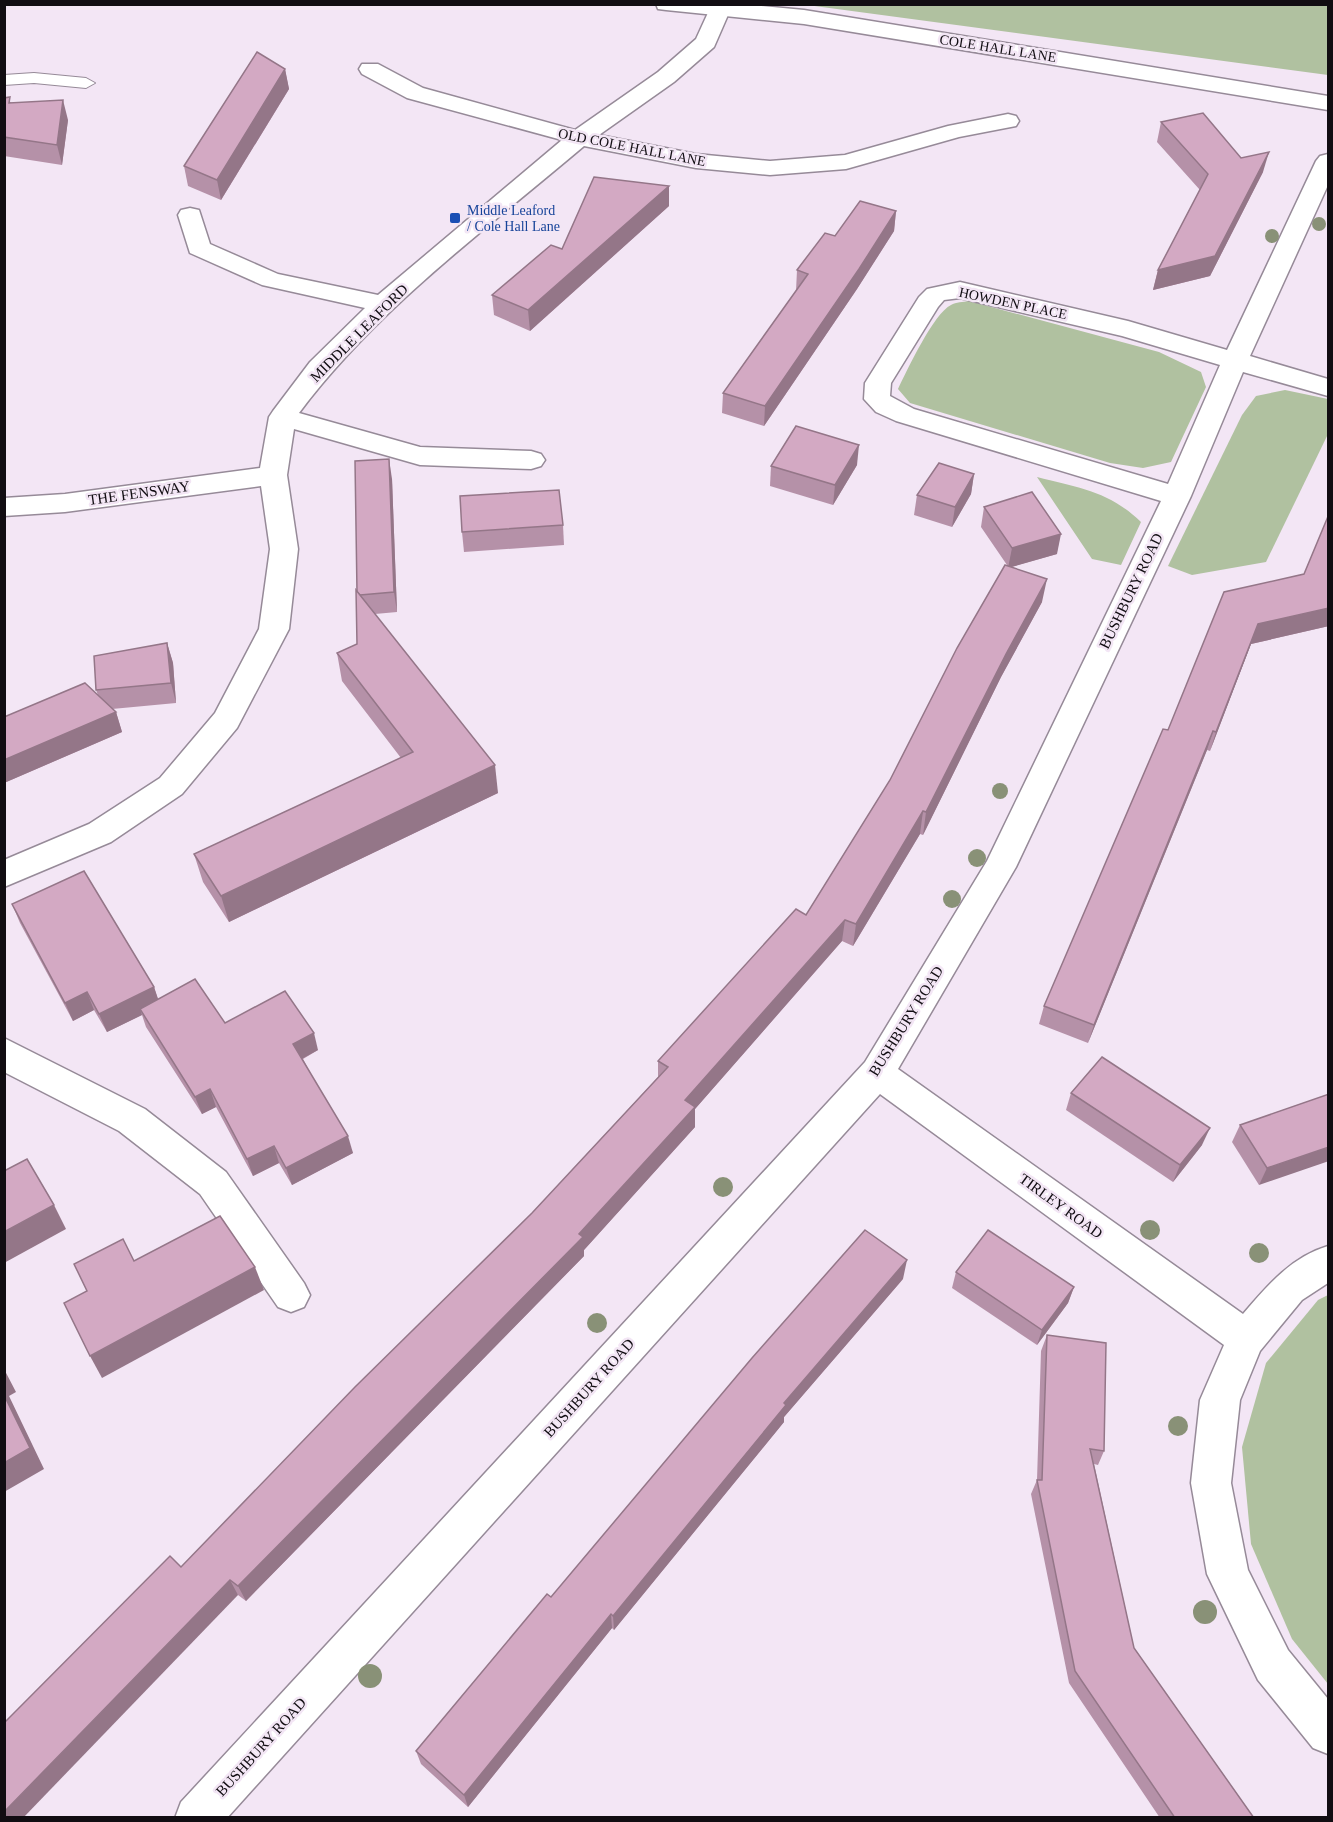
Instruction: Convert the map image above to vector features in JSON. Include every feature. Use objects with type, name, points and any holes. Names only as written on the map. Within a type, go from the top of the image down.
[{"type":"street","name":"COLE HALL LANE","points":[[666,4],[804,17],[1329,103]]},
{"type":"street","name":"MIDDLE LEAFORD","points":[[4,874],[100,833],[171,786],[226,720],[274,629],[284,549],[273,475],[282,417],[319,368],[383,304],[579,138],[666,77],[706,42],[720,8]]},
{"type":"street","name":"OLD COLE HALL LANE","points":[[370,69],[415,93],[579,138],[696,162],[770,168],[846,162],[956,131],[1008,121]]},
{"type":"street","points":[[938,110],[956,131]]},
{"type":"street","name":"BUSHBURY ROAD","points":[[200,1816],[877,1073],[1000,867],[1177,496],[1235,360],[1329,161]]},
{"type":"street","points":[[190,215],[199,248],[271,280],[383,304]]},
{"type":"street","name":"HOWDEN PLACE","points":[[1177,496],[905,415],[885,406],[877,399],[878,383],[928,302],[936,294],[947,290],[975,293],[1128,329],[1235,360]]},
{"type":"street","points":[[1235,360],[1329,388]]},
{"type":"street","points":[[282,417],[420,456],[531,460]]},
{"type":"street","name":"THE FENSWAY","points":[[4,507],[65,503],[273,475]]},
{"type":"street","points":[[4,1052],[6,1056],[132,1120],[213,1183],[291,1295]]},
{"type":"street","name":"TIRLEY ROAD","points":[[877,1073],[1246,1338]]},
{"type":"street","points":[[1329,1263],[1289,1288],[1246,1338],[1220,1400],[1211,1483],[1228,1574],[1273,1665],[1329,1732]]},
{"type":"lane","points":[[4,80],[34,78],[86,82]]},
{"type":"green space","points":[[807,5],[1328,5],[1328,75]]},
{"type":"green space","points":[[969,301],[1159,352],[1201,372],[1206,387],[1171,462],[1143,468],[1110,463],[910,403],[898,389],[921,343],[944,310],[953,304]]},
{"type":"green space","points":[[1285,390],[1328,399],[1328,434],[1266,562],[1192,575],[1168,566],[1242,415],[1256,396]]},
{"type":"green space","points":[[1037,477],[1105,497],[1117,503],[1141,522],[1121,565],[1092,559]]},
{"type":"green space","points":[[1328,1295],[1328,1684],[1292,1639],[1251,1544],[1242,1447],[1266,1363],[1318,1300]]},
{"type":"building","points":[[257,52],[285,69],[217,180],[184,166]]},
{"type":"building","points":[[10,97],[9,103],[63,100],[57,145],[4,137],[4,98]]},
{"type":"building","points":[[1203,113],[1241,158],[1269,152],[1215,256],[1158,270],[1208,174],[1161,122]]},
{"type":"building","points":[[594,177],[669,186],[528,310],[492,295],[551,245],[562,249]]},
{"type":"building","points":[[860,201],[896,211],[765,406],[723,393],[808,274],[797,270],[825,233],[835,236]]},
{"type":"building","points":[[796,426],[859,445],[835,485],[771,466]]},
{"type":"building","points":[[389,459],[394,592],[360,595],[357,592],[355,461]]},
{"type":"building","points":[[939,463],[974,474],[955,507],[917,495]]},
{"type":"building","points":[[559,490],[563,525],[462,532],[460,496]]},
{"type":"building","points":[[1032,492],[1061,534],[1012,548],[984,507]]},
{"type":"building","points":[[1329,514],[1329,608],[1258,624],[1216,732],[1213,731],[1094,1025],[1044,1006],[1163,729],[1168,730],[1224,592],[1304,574]]},
{"type":"building","points":[[1005,565],[1047,579],[1006,654],[926,812],[923,811],[856,924],[845,920],[685,1100],[695,1107],[579,1234],[583,1237],[238,1586],[230,1580],[4,1812],[4,1723],[170,1556],[181,1567],[355,1387],[532,1213],[668,1067],[658,1061],[796,909],[806,915],[890,780],[957,648]]},
{"type":"building","points":[[356,590],[495,765],[221,896],[194,854],[413,752],[337,653],[357,644]]},
{"type":"building","points":[[167,643],[171,683],[96,690],[94,656]]},
{"type":"building","points":[[85,683],[116,712],[4,760],[4,717]]},
{"type":"building","points":[[84,871],[154,987],[99,1014],[87,992],[65,1003],[12,904]]},
{"type":"building","points":[[195,979],[225,1023],[285,991],[314,1033],[293,1044],[348,1136],[286,1168],[274,1146],[247,1159],[210,1089],[195,1097],[140,1009]]},
{"type":"building","points":[[1102,1057],[1210,1128],[1180,1165],[1071,1093]]},
{"type":"building","points":[[1329,1094],[1329,1147],[1267,1168],[1240,1125]]},
{"type":"building","points":[[27,1159],[54,1205],[4,1232],[4,1171]]},
{"type":"building","points":[[220,1216],[255,1267],[90,1356],[64,1303],[87,1291],[74,1264],[123,1239],[134,1261]]},
{"type":"building","points":[[865,1230],[907,1260],[784,1403],[786,1405],[613,1616],[611,1614],[464,1795],[416,1751],[547,1594],[551,1597],[752,1358]]},
{"type":"building","points":[[988,1230],[1074,1287],[1042,1330],[956,1272]]},
{"type":"building","points":[[1047,1335],[1106,1343],[1104,1451],[1090,1449],[1134,1648],[1254,1818],[1175,1818],[1075,1671],[1037,1480],[1042,1480]]},
{"type":"building","points":[[4,1395],[30,1448],[4,1463]]},
{"type":"place","name":"Middle Leaford / Cole Hall Lane","points":[[455,218]]}]
